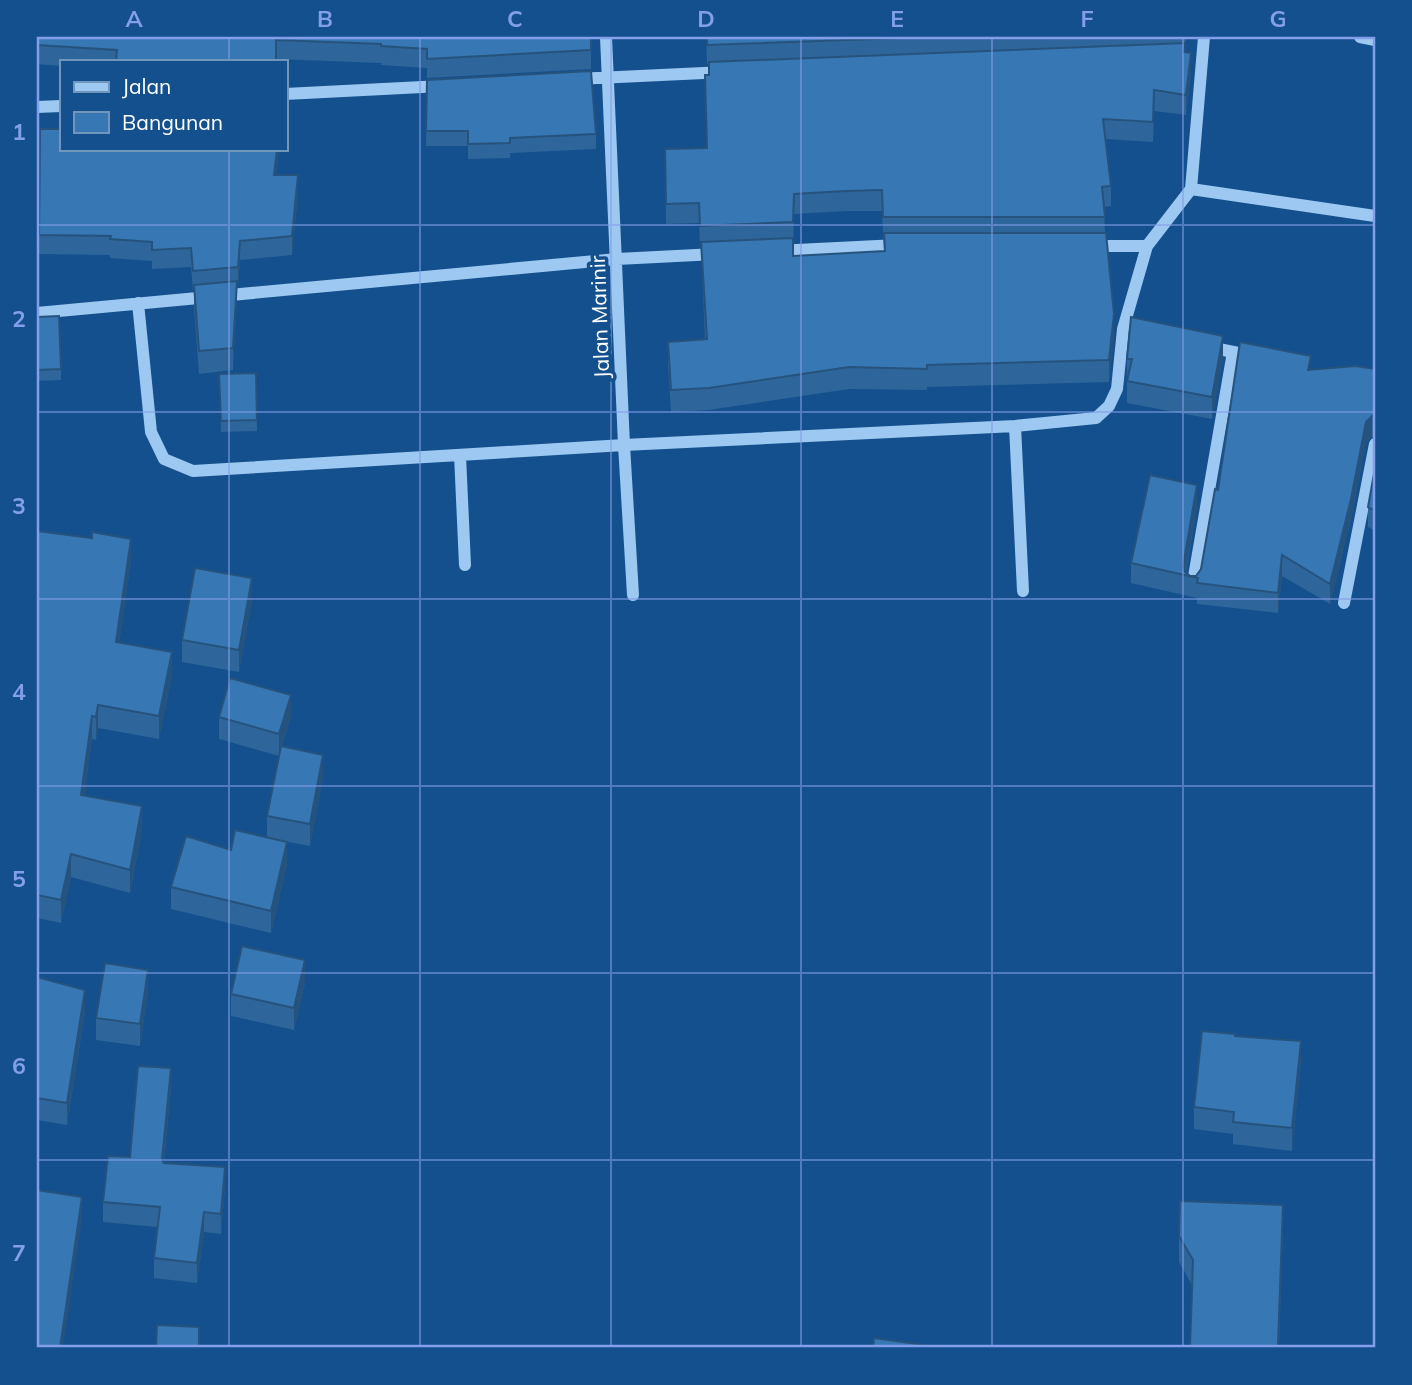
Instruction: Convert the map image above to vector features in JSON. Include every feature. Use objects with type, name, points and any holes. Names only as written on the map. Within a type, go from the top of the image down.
[{"type":"street","name":"Jalan Marinir","points":[[606,37],[624,445],[634,596]]},
{"type":"street","points":[[138,303],[151,432],[164,459],[193,471],[624,445],[1014,426],[1096,418],[1109,406],[1117,389],[1147,246],[1191,189],[1196,54],[1204,37]]},
{"type":"street","points":[[1360,37],[1375,40]]},
{"type":"street","points":[[564,79],[743,72]]},
{"type":"street","points":[[287,94],[453,85]]},
{"type":"street","points":[[37,107],[60,106]]},
{"type":"street","points":[[1191,189],[1375,216]]},
{"type":"street","points":[[764,252],[911,245]]},
{"type":"street","points":[[1077,246],[1147,246]]},
{"type":"street","points":[[37,313],[617,259],[724,254]]},
{"type":"street","points":[[1196,345],[1272,360]]},
{"type":"street","points":[[1192,588],[1233,352]]},
{"type":"street","points":[[1014,426],[1023,592]]},
{"type":"street","points":[[1345,603],[1375,444]]},
{"type":"street","points":[[460,455],[465,565]]},
{"type":"building","points":[[37,37],[591,37],[591,50],[427,59],[427,49],[381,44],[276,40],[276,60],[116,60],[117,50],[37,45]]},
{"type":"building","points":[[707,37],[933,37],[707,45]]},
{"type":"building","points":[[1185,43],[1184,52],[1191,53],[1186,95],[1154,90],[1153,122],[1103,119],[1111,186],[1102,187],[1105,217],[883,217],[882,190],[794,194],[793,222],[700,226],[699,203],[666,204],[665,149],[707,148],[705,75],[709,75],[709,62]]},
{"type":"building","points":[[591,71],[596,134],[510,138],[510,143],[468,144],[468,131],[426,131],[427,80]]},
{"type":"building","points":[[40,129],[60,129],[60,150],[277,150],[274,175],[298,175],[292,236],[240,241],[238,267],[193,271],[191,248],[152,250],[152,242],[110,239],[111,236],[39,235]]},
{"type":"building","points":[[884,233],[1106,233],[1114,314],[1109,360],[927,365],[927,369],[849,367],[709,388],[671,390],[668,342],[707,339],[701,242],[793,238],[793,256],[885,251]]},
{"type":"building","points":[[237,281],[233,348],[199,351],[194,285]]},
{"type":"building","points":[[59,316],[61,369],[37,370],[37,317]]},
{"type":"building","points":[[1131,317],[1223,336],[1212,397],[1127,381],[1132,359],[1127,359]]},
{"type":"building","points":[[1240,342],[1311,356],[1308,370],[1356,366],[1375,369],[1375,415],[1366,422],[1330,584],[1282,555],[1278,593],[1197,583],[1198,578],[1131,563],[1150,475],[1197,485],[1183,566],[1190,576],[1196,576],[1201,569],[1215,489],[1218,490]]},
{"type":"building","points":[[256,373],[257,420],[221,421],[219,374]]},
{"type":"building","points":[[1375,468],[1375,511],[1368,507]]},
{"type":"building","points":[[37,531],[92,538],[92,532],[131,539],[116,642],[172,652],[159,716],[98,705],[96,717],[92,716],[81,795],[142,806],[130,870],[71,854],[61,900],[37,895]]},
{"type":"building","points":[[195,568],[252,578],[239,650],[182,640]]},
{"type":"building","points":[[230,678],[291,695],[279,734],[219,717]]},
{"type":"building","points":[[281,746],[323,755],[310,824],[267,816]]},
{"type":"building","points":[[235,830],[287,842],[271,911],[171,887],[186,836],[231,850]]},
{"type":"building","points":[[242,946],[305,960],[294,1008],[231,994]]},
{"type":"building","points":[[105,963],[148,970],[140,1024],[96,1018]]},
{"type":"building","points":[[37,977],[85,990],[67,1103],[37,1098]]},
{"type":"building","points":[[1202,1031],[1301,1041],[1292,1128],[1233,1122],[1234,1112],[1194,1107]]},
{"type":"building","points":[[138,1066],[171,1068],[162,1160],[164,1163],[225,1167],[221,1214],[204,1212],[197,1263],[154,1258],[160,1207],[103,1202],[108,1156],[130,1157]]},
{"type":"building","points":[[37,1190],[82,1197],[60,1348],[37,1348]]},
{"type":"building","points":[[1180,1201],[1283,1205],[1278,1345],[1285,1348],[1190,1348],[1193,1260],[1179,1236]]},
{"type":"building","points":[[157,1325],[199,1327],[199,1348],[156,1348]]},
{"type":"building","points":[[874,1338],[939,1347],[939,1348],[873,1348]]}]
